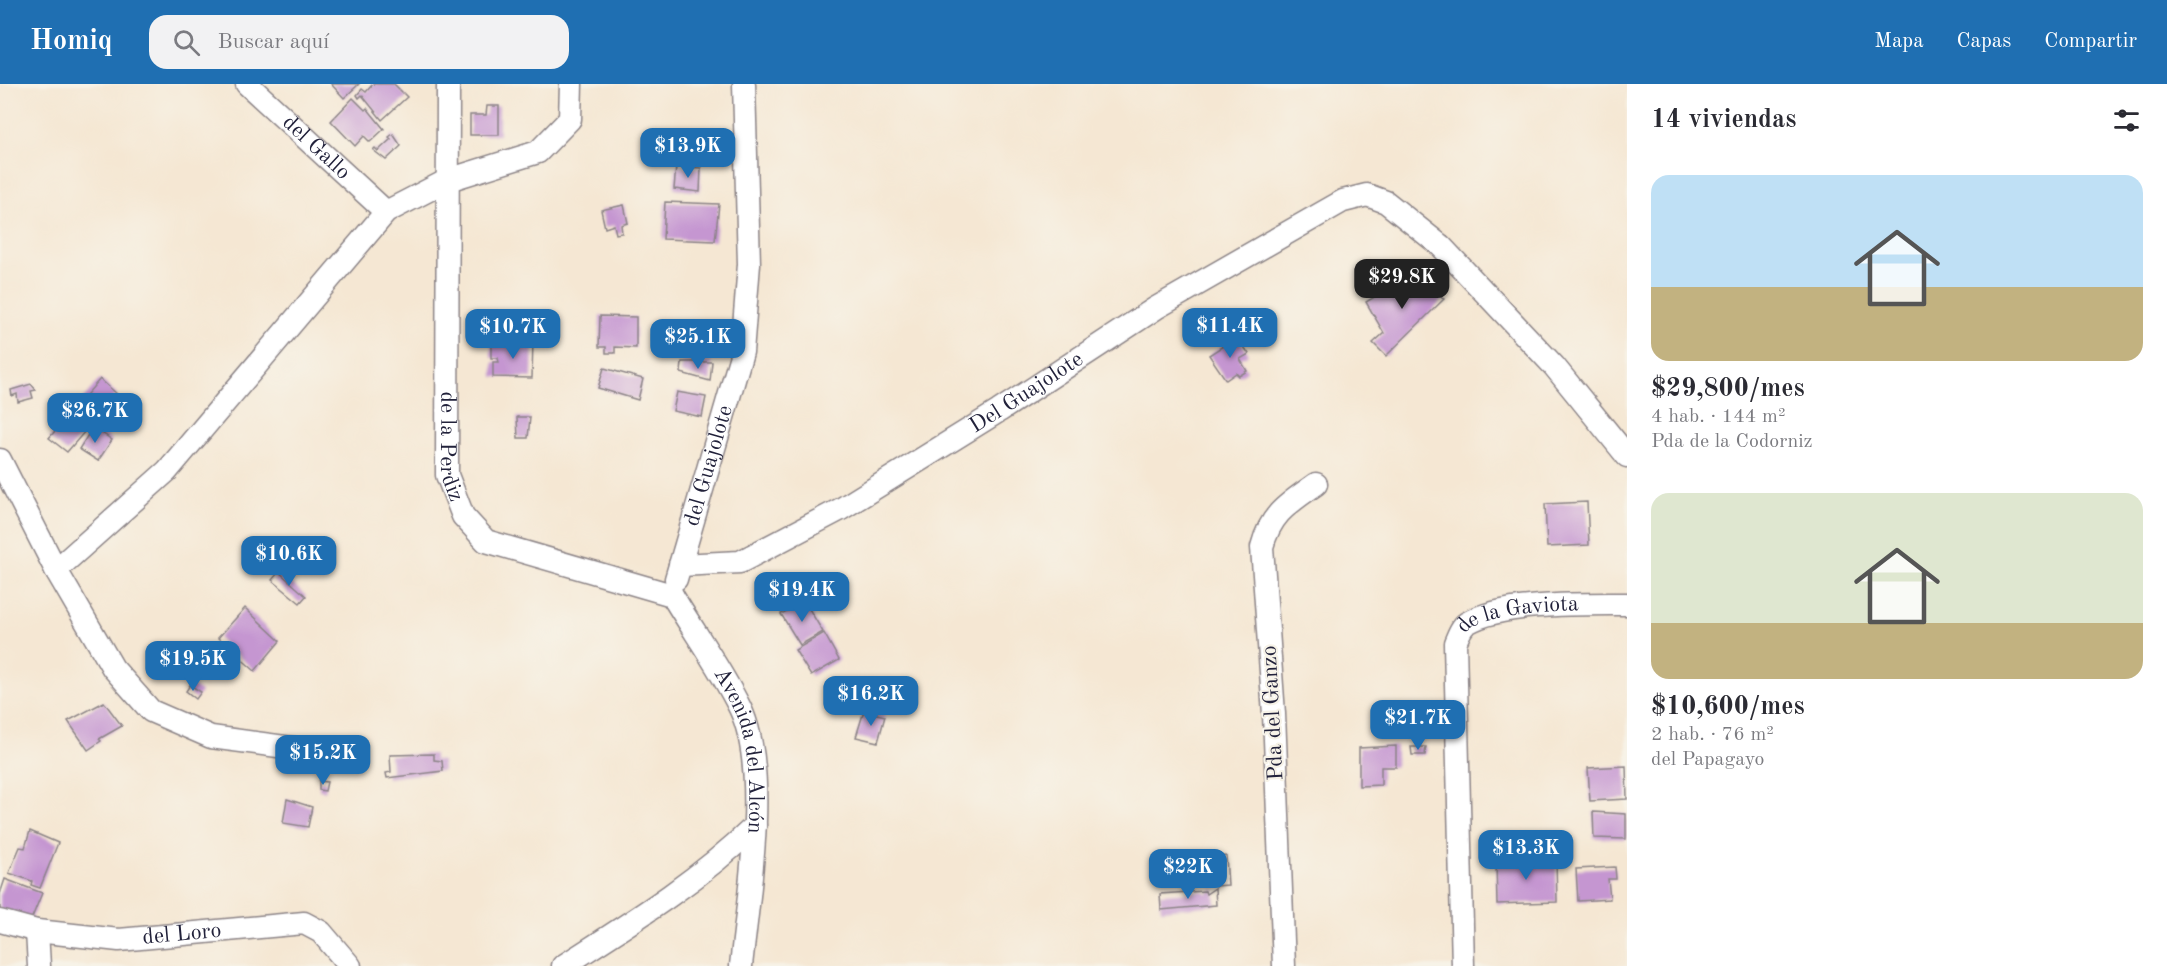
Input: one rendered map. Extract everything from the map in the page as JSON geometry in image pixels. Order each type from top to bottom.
[{"type":"street","name":"del Gallo","points":[[247,84],[386,212]]},
{"type":"street","points":[[448,84],[448,180]]},
{"type":"street","points":[[56,570],[167,471],[386,212],[448,180],[538,152],[570,119],[571,84]]},
{"type":"street","name":"del Guajolote","points":[[672,595],[742,352],[749,264],[744,84]]},
{"type":"street","name":"de la Perdiz","points":[[448,180],[447,475],[463,516],[486,541],[672,595]]},
{"type":"street","name":"Del Guajolote","points":[[680,565],[740,562],[841,509],[999,411],[1156,308],[1343,201],[1367,195],[1386,202],[1441,246],[1554,366],[1627,456]]},
{"type":"street","points":[[0,460],[56,570],[113,668],[151,711],[211,737],[330,753]]},
{"type":"street","name":"Pda del Ganzo","points":[[1284,966],[1274,714],[1262,547],[1268,525],[1286,506],[1316,484]]},
{"type":"street","name":"Avenida del Alcón","points":[[563,966],[676,893],[729,852],[756,826],[752,752],[741,710],[672,595]]},
{"type":"street","name":"de la Gaviota","points":[[1463,966],[1455,643],[1464,625],[1488,613],[1573,604],[1627,604]]},
{"type":"street","points":[[741,966],[756,826]]},
{"type":"street","name":"del Loro","points":[[0,921],[37,931],[119,940],[304,923],[321,932],[350,966]]},
{"type":"street","points":[[37,931],[39,966]]},
{"type":"building","points":[[331,84],[359,84],[344,98]]},
{"type":"building","points":[[373,84],[394,84],[407,97],[382,120],[362,95],[359,98],[357,95],[362,89],[366,92]]},
{"type":"building","points":[[353,98],[365,110],[367,108],[384,129],[370,142],[364,136],[355,146],[331,121]]},
{"type":"building","points":[[487,106],[499,106],[499,135],[470,135],[470,115],[486,115]]},
{"type":"building","points":[[393,134],[401,146],[386,160],[373,150],[375,148],[378,151],[391,139],[389,137]]},
{"type":"building","points":[[676,166],[701,168],[700,192],[674,189]]},
{"type":"building","points":[[665,202],[719,204],[715,241],[663,239]]},
{"type":"building","points":[[624,205],[628,223],[621,225],[622,233],[616,234],[614,225],[605,228],[601,210]]},
{"type":"building","points":[[1416,272],[1426,286],[1429,284],[1444,299],[1386,356],[1373,343],[1384,333],[1366,302]]},
{"type":"building","points":[[600,316],[636,317],[636,348],[615,347],[615,353],[606,353],[606,347],[599,347]]},
{"type":"building","points":[[652,330],[660,330],[661,341],[652,341]]},
{"type":"building","points":[[1237,337],[1249,354],[1240,359],[1247,371],[1239,376],[1236,373],[1226,380],[1209,355]]},
{"type":"building","points":[[512,340],[533,340],[532,378],[493,377],[493,362],[499,362],[498,358],[491,358],[491,345],[512,344]]},
{"type":"building","points":[[682,362],[712,362],[710,381],[681,373]]},
{"type":"building","points":[[604,368],[643,379],[638,400],[598,388]]},
{"type":"building","points":[[100,379],[117,394],[67,452],[49,438]]},
{"type":"building","points":[[31,384],[36,390],[31,391],[33,398],[18,402],[17,394],[12,396],[11,390]]},
{"type":"building","points":[[677,392],[706,397],[702,417],[673,411]]},
{"type":"building","points":[[517,417],[530,417],[528,438],[518,438]]},
{"type":"building","points":[[93,427],[112,440],[98,461],[79,449]]},
{"type":"building","points":[[1587,502],[1589,545],[1547,547],[1545,504]]},
{"type":"building","points":[[279,572],[306,596],[300,603],[272,580]]},
{"type":"building","points":[[805,602],[823,632],[800,645],[781,614]]},
{"type":"building","points":[[245,608],[280,641],[255,671],[218,638]]},
{"type":"building","points":[[824,633],[839,660],[811,676],[795,650]]},
{"type":"building","points":[[190,685],[201,692],[196,699],[186,691]]},
{"type":"building","points":[[104,702],[122,726],[99,739],[101,741],[88,750],[68,721]]},
{"type":"building","points":[[864,711],[885,716],[878,742],[856,737]]},
{"type":"building","points":[[1396,746],[1396,767],[1381,767],[1381,785],[1359,786],[1359,748]]},
{"type":"building","points":[[1411,747],[1426,747],[1425,755],[1412,755]]},
{"type":"building","points":[[434,754],[434,760],[442,761],[443,771],[387,778],[386,773],[391,772],[390,755]]},
{"type":"building","points":[[1626,766],[1627,799],[1590,801],[1588,768]]},
{"type":"building","points":[[319,781],[327,782],[325,791],[319,790]]},
{"type":"building","points":[[287,799],[312,807],[308,827],[283,823]]},
{"type":"building","points":[[1593,812],[1626,814],[1626,839],[1594,838]]},
{"type":"building","points":[[30,831],[58,843],[40,888],[31,885],[32,881],[9,873],[20,847],[25,848]]},
{"type":"building","points":[[1205,855],[1207,875],[1189,877],[1187,856]]},
{"type":"building","points":[[1226,856],[1228,885],[1216,886],[1215,857]]},
{"type":"building","points":[[1556,859],[1557,902],[1497,904],[1496,861]]},
{"type":"building","points":[[1615,867],[1616,879],[1608,879],[1610,899],[1578,901],[1576,869]]},
{"type":"building","points":[[5,879],[42,893],[31,920],[0,910],[0,894]]},
{"type":"building","points":[[1215,888],[1216,905],[1161,910],[1160,894],[1205,891],[1206,894]]}]
